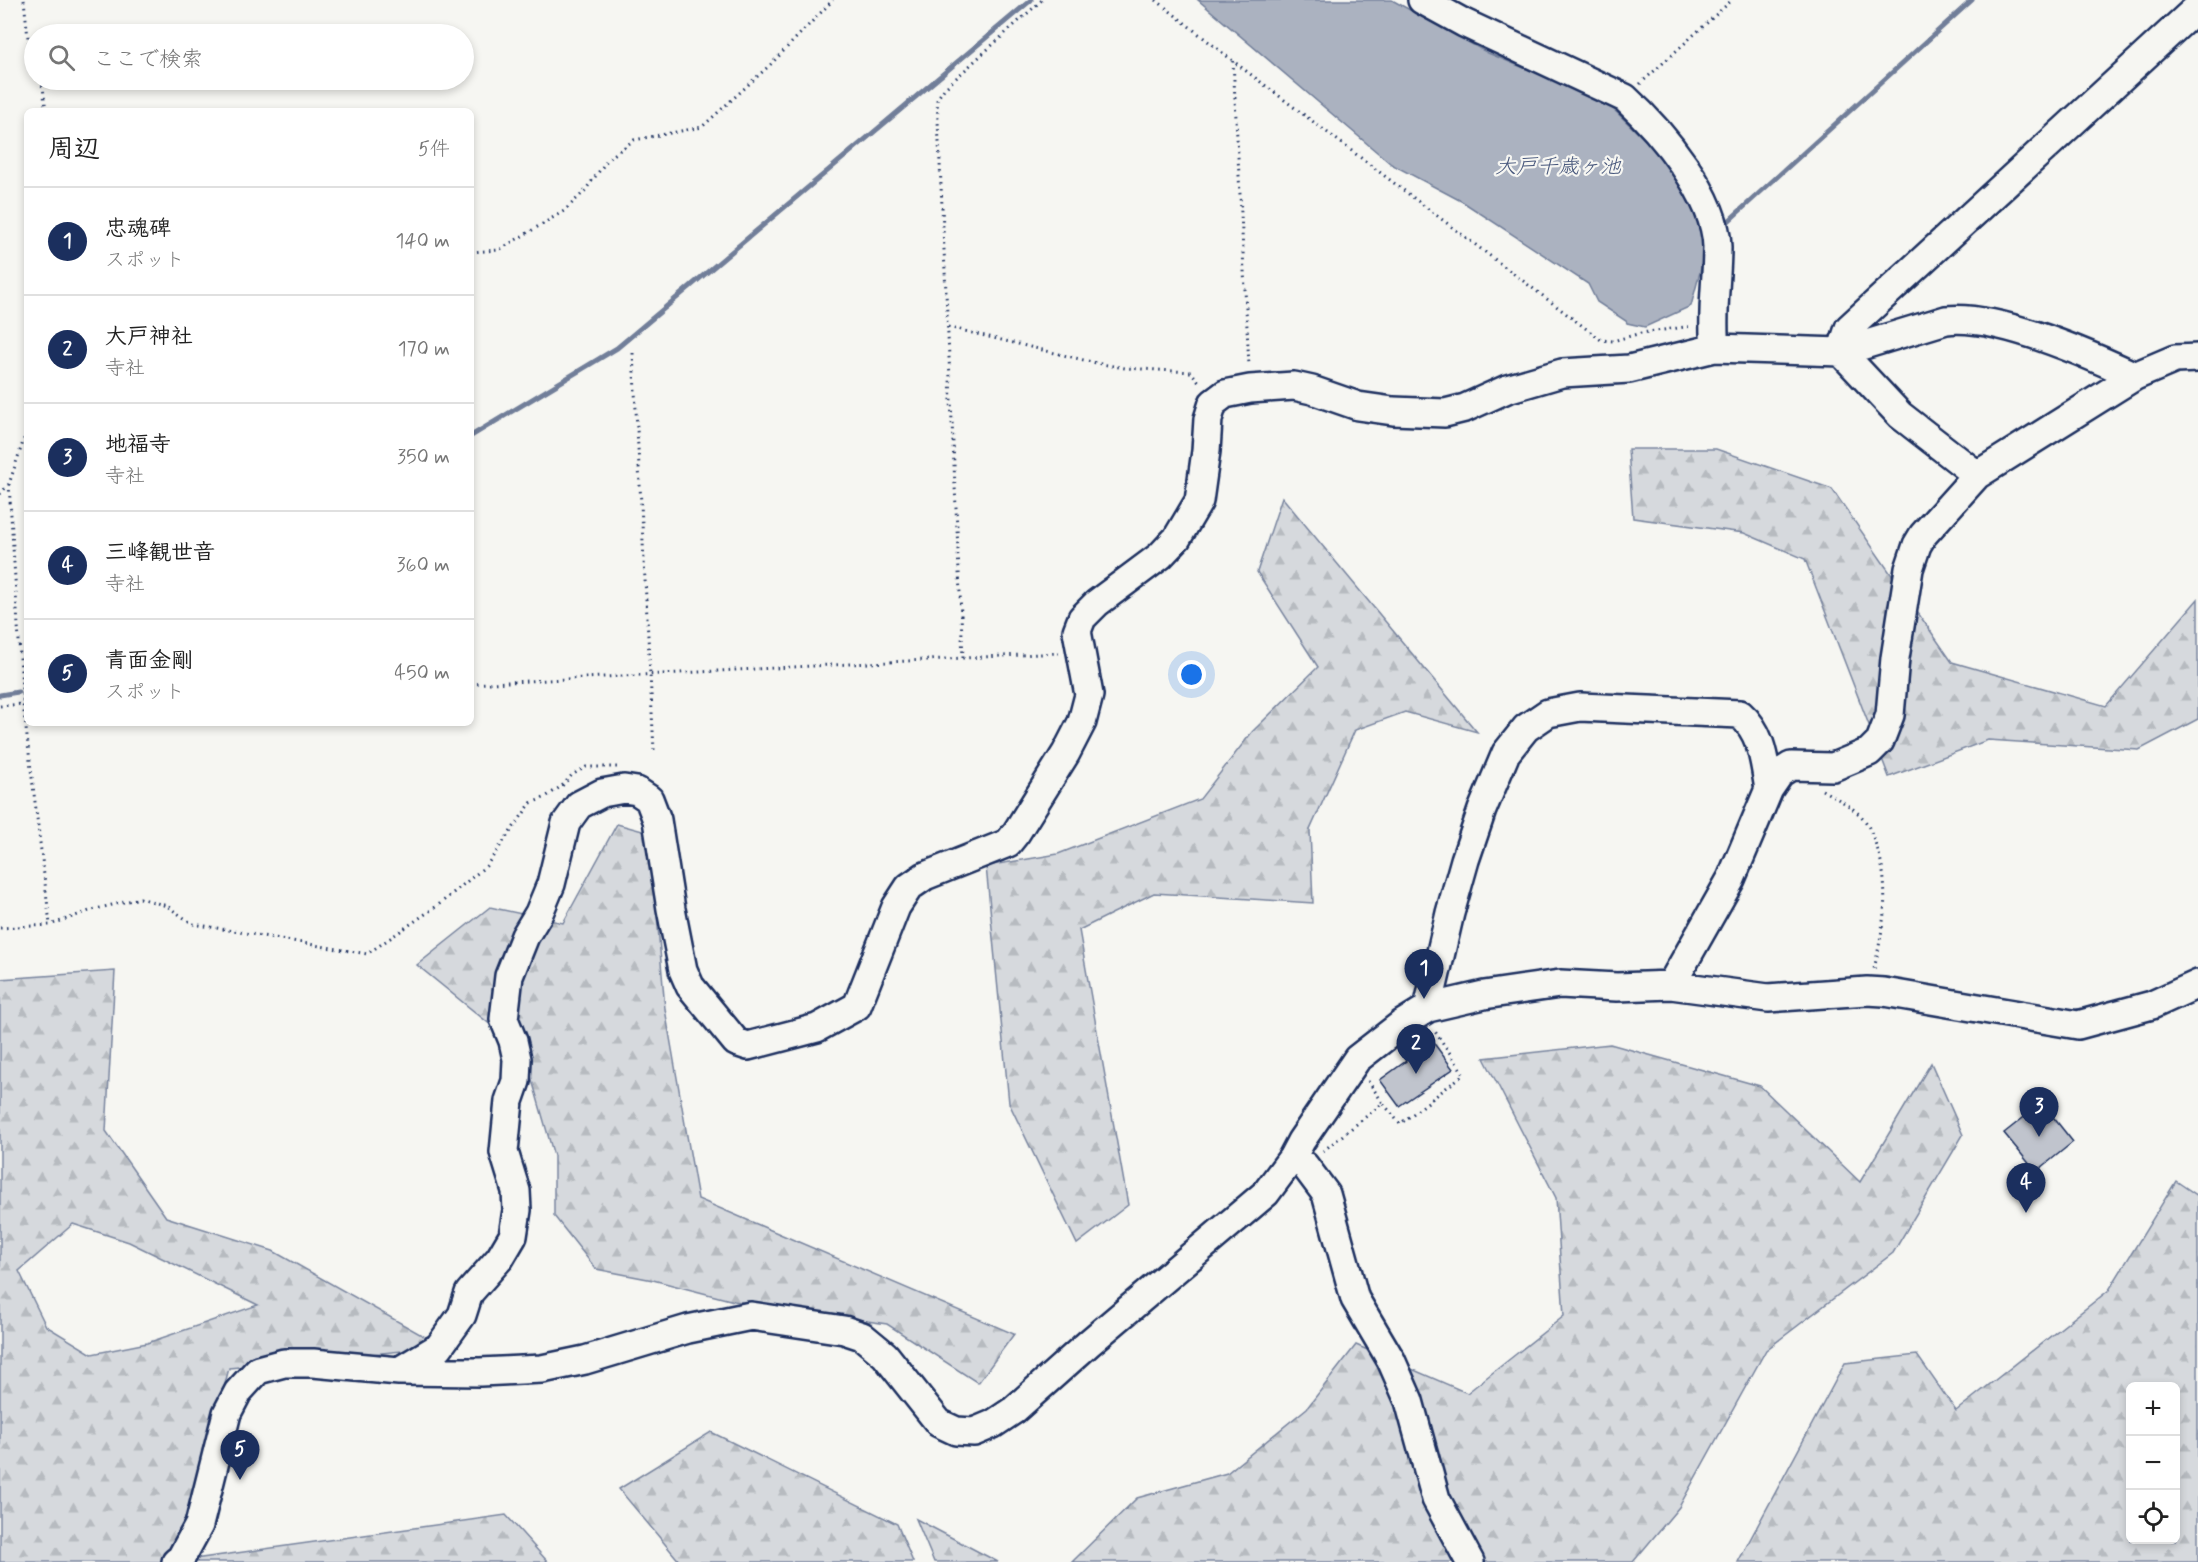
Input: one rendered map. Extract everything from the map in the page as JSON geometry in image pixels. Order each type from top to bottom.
[{"type":"street","points":[[1422,0],[1464,23],[1625,98],[1638,110],[1683,162],[1699,189],[1712,222],[1717,245],[1714,335]]},
{"type":"street","points":[[1841,352],[1849,328],[2198,7]]},
{"type":"street","points":[[399,1371],[439,1347],[462,1315],[470,1293],[500,1258],[513,1236],[517,1210],[516,1191],[504,1152],[509,1101],[516,1081],[517,1059],[504,1019],[509,976],[525,936],[539,913],[551,884],[566,823],[579,805],[602,793],[624,789],[638,791],[649,799],[657,820],[670,909],[683,970],[690,986],[736,1042],[748,1046],[817,1028],[857,1006],[896,907],[909,887],[925,876],[1008,843],[1066,753],[1082,722],[1089,695],[1077,631],[1082,618],[1097,603],[1160,556],[1177,538],[1199,501],[1208,418],[1213,403],[1225,394],[1250,389],[1294,386],[1358,406],[1393,411],[1445,413],[1464,408],[1508,389],[1562,372],[1629,369],[1714,335],[1841,352],[1946,320],[1958,319],[2020,331],[2096,357],[2136,376]]},
{"type":"street","points":[[1841,352],[1900,415],[1977,475]]},
{"type":"street","points":[[1671,985],[1731,879],[1769,789],[1780,773],[1791,766],[1833,766],[1869,752],[1880,741],[1890,714],[1904,594],[1917,545],[1923,535],[1977,475],[2136,376],[2175,359],[2198,358]]},
{"type":"street","points":[[1430,1018],[1450,913],[1482,810],[1506,753],[1526,728],[1548,713],[1580,706],[1740,714],[1748,721],[1761,742],[1769,789]]},
{"type":"street","points":[[176,1562],[181,1558],[199,1525],[227,1413],[238,1392],[258,1370],[284,1363],[312,1363],[399,1371],[480,1372],[542,1369],[585,1360],[688,1329],[751,1316],[844,1330],[862,1336],[885,1355],[939,1423],[956,1431],[974,1432],[993,1424],[1014,1410],[1089,1343],[1266,1193],[1298,1162],[1301,1141],[1357,1059],[1402,1024],[1430,1018],[1484,995],[1560,984],[1617,987],[1671,985],[1768,998],[1867,991],[2078,1025],[2152,1005],[2198,984]]},
{"type":"street","points":[[1298,1162],[1326,1194],[1355,1299],[1391,1360],[1409,1401],[1436,1499],[1470,1562]]},
{"type":"path","points":[[24,0],[27,24]]},
{"type":"path","points":[[474,252],[499,250],[564,211],[584,192],[608,159],[634,140],[702,127],[771,64],[833,0]]},
{"type":"path","points":[[963,658],[937,99],[944,89],[1042,0]]},
{"type":"path","points":[[1156,0],[1601,340],[1613,341],[1641,333],[1714,335]]},
{"type":"path","points":[[1625,98],[1732,0]]},
{"type":"path","points":[[1233,61],[1250,389]]},
{"type":"path","points":[[43,90],[46,108]]},
{"type":"path","points":[[948,327],[1096,363],[1125,368],[1191,372],[1213,403]]},
{"type":"path","points":[[633,353],[654,750]]},
{"type":"path","points":[[24,439],[9,484],[24,708]]},
{"type":"path","points":[[0,494],[9,484]]},
{"type":"path","points":[[474,684],[1051,654],[1079,648]]},
{"type":"path","points":[[0,706],[23,704]]},
{"type":"path","points":[[27,726],[50,925]]},
{"type":"path","points":[[0,928],[50,925],[92,910],[140,898],[167,906],[193,924],[367,954],[437,906],[486,866],[531,803],[544,798],[562,786],[572,774],[586,767],[624,768]]},
{"type":"path","points":[[1816,787],[1846,803],[1867,822],[1881,857],[1886,891],[1882,930],[1867,991]]},
{"type":"path","points":[[1374,1074],[1366,1080],[1400,1124],[1464,1074],[1430,1018]]},
{"type":"path","points":[[1298,1162],[1383,1103]]},
{"type":"green space","points":[[1628,449],[1716,449],[1832,489],[1952,662],[2106,706],[2198,599],[2198,719],[2139,750],[1988,740],[1889,777],[1805,559],[1744,533],[1633,518]]},
{"type":"green space","points":[[1282,497],[1477,732],[1405,712],[1355,730],[1310,830],[1313,903],[1154,893],[1079,930],[1128,1205],[1077,1244],[1009,1103],[986,866],[1058,854],[1200,799],[1252,732],[1318,667],[1257,572]]},
{"type":"green space","points":[[617,824],[650,833],[665,1009],[698,1199],[1014,1334],[978,1383],[887,1324],[734,1301],[653,1280],[596,1269],[554,1216],[554,1156],[524,1052],[417,965],[490,907],[563,923]]},
{"type":"green space","points":[[115,971],[106,1131],[166,1217],[273,1251],[443,1347],[229,1368],[180,1561],[506,1515],[548,1562],[0,1562],[0,979]],"holes":[[[73,1224],[129,1242],[258,1305],[147,1343],[92,1354],[46,1326],[19,1271]]]},
{"type":"green space","points":[[1610,1044],[1760,1086],[1860,1182],[1931,1063],[1963,1135],[1893,1253],[1766,1350],[1679,1507],[1633,1562],[1072,1562],[1137,1498],[1227,1473],[1307,1408],[1356,1345],[1467,1393],[1564,1316],[1556,1198],[1484,1058]]},
{"type":"green space","points":[[2176,1181],[2198,1196],[2198,1562],[1738,1562],[1845,1363],[1917,1355],[1956,1411],[2109,1290]]},
{"type":"green space","points":[[711,1432],[897,1524],[913,1562],[680,1562],[619,1489]]},
{"type":"green space","points":[[916,1519],[998,1562],[934,1562]]},
{"type":"water","name":"大戸千歳ヶ池","points":[[1198,0],[1392,0],[1488,53],[1606,102],[1672,166],[1701,220],[1704,257],[1691,306],[1645,327],[1627,323],[1597,302],[1588,284],[1463,202],[1391,164]]},
{"type":"building","points":[[1430,1038],[1453,1069],[1399,1106],[1380,1080],[1406,1061],[1404,1058]]},
{"type":"building","points":[[2042,1103],[2073,1142],[2036,1172],[2004,1133]]},
{"type":"waterway","points":[[474,434],[617,348],[1031,0]]},
{"type":"waterway","points":[[1723,226],[1972,0]]},
{"type":"waterway","points":[[0,695],[18,692]]},
{"type":"place","name":"忠魂碑","points":[[1424,999]]},
{"type":"place","name":"大戸神社","points":[[1416,1074]]},
{"type":"place","name":"地福寺","points":[[2039,1137]]},
{"type":"place","name":"三峰観世音","points":[[2026,1213]]},
{"type":"place","name":"青面金剛","points":[[240,1480]]}]
